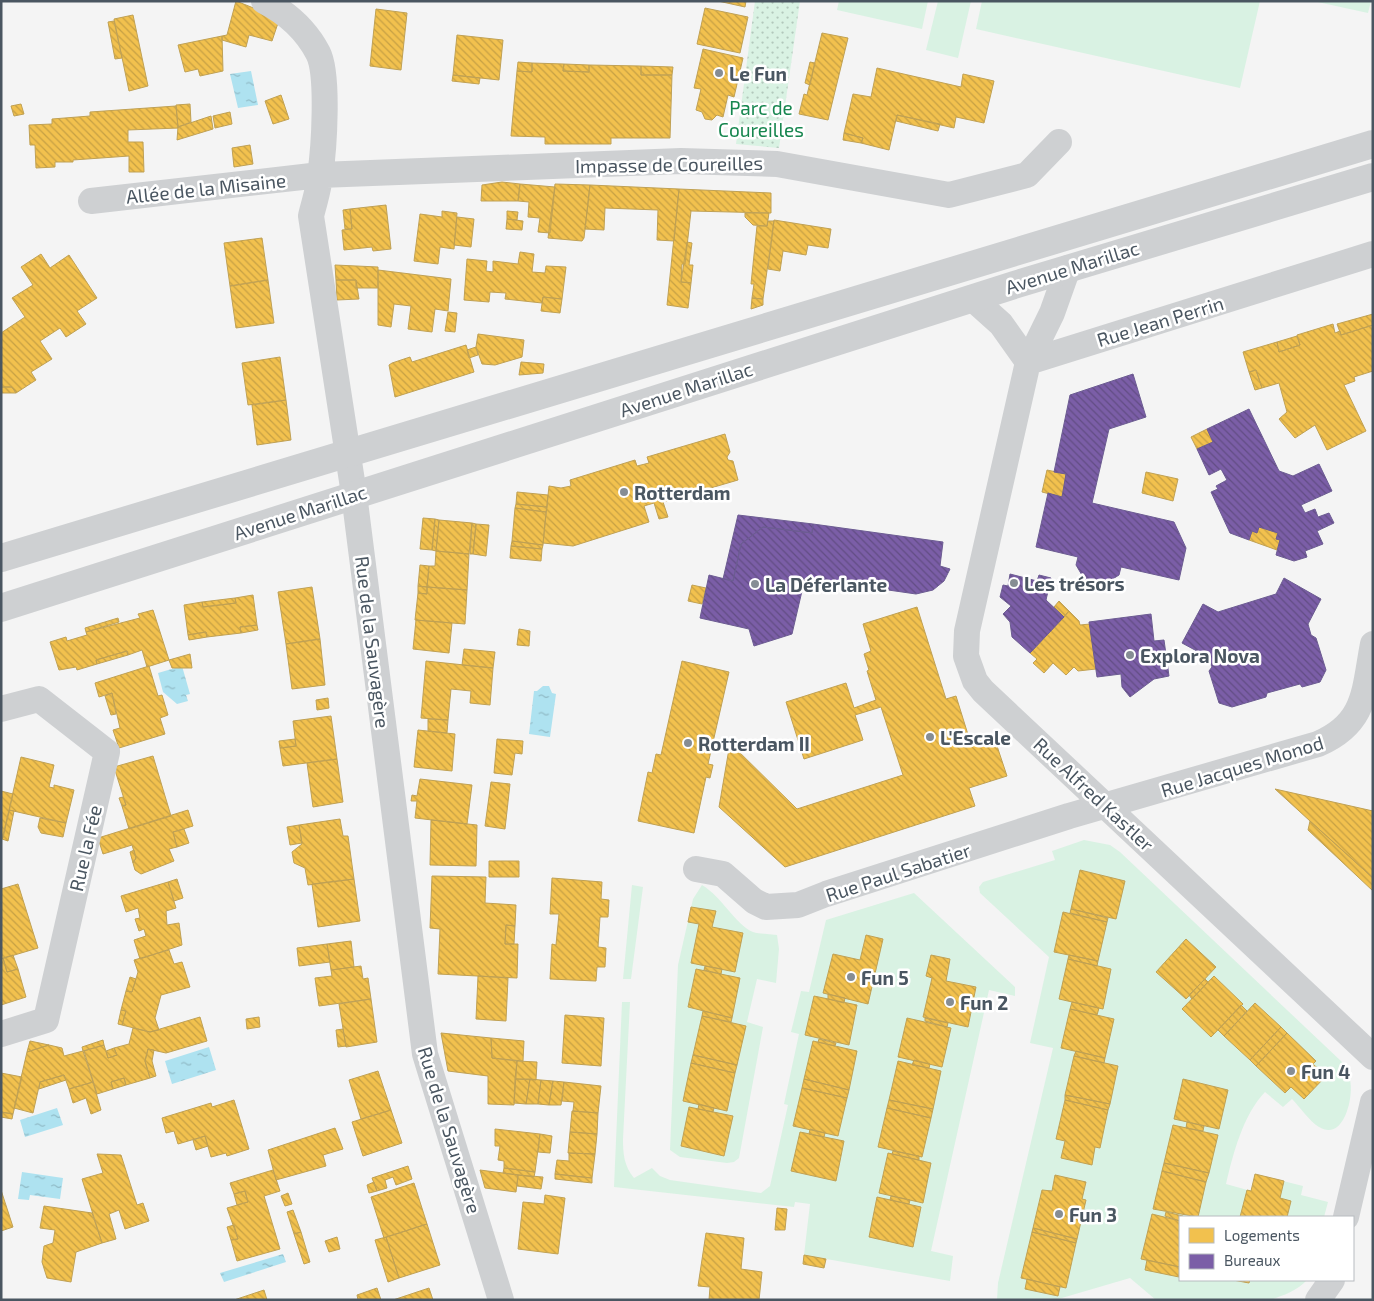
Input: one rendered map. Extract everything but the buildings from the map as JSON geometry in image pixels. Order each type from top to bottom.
[{"type":"street","name":"Rue de la Sauvagère","points":[[264,1],[284,12],[301,30],[319,55],[324,83],[320,175],[311,216],[354,494],[425,1054],[502,1300]]},
{"type":"street","name":"Impasse de Coureilles","points":[[320,175],[681,161],[777,164],[949,195],[1027,175],[1059,142]]},
{"type":"street","name":"Avenue Marillac","points":[[1,558],[1373,144]]},
{"type":"street","name":"Allée de la Misaine","points":[[91,201],[320,175]]},
{"type":"street","name":"Avenue Marillac","points":[[1,608],[972,298],[1373,178]]},
{"type":"street","name":"Rue Jean Perrin","points":[[1028,362],[1373,254]]},
{"type":"street","name":"Rue Alfred Kastler","points":[[1068,268],[1052,313],[1028,362],[967,631],[966,656],[975,681],[983,691],[1373,1056]]},
{"type":"street","points":[[972,298],[1001,324],[1028,362]]},
{"type":"street","name":"Rue Jacques Monod","points":[[1108,806],[1318,744],[1336,736],[1350,724],[1361,706],[1373,644]]},
{"type":"street","name":"Rue la Fée","points":[[1,710],[39,699],[107,752],[46,1020],[1,1034]]},
{"type":"street","name":"Rue Paul Sabatier","points":[[696,868],[723,874],[754,901],[766,906],[787,907],[1069,816],[1108,806]]},
{"type":"street","points":[[1346,1216],[1373,1102]]},
{"type":"street","points":[[1318,1300],[1331,1281]]},
{"type":"green space","name":"Parc de Coureilles","points":[[755,1],[800,1],[779,148],[736,144]]},
{"type":"green space","points":[[839,1],[928,1],[922,29],[837,10]]},
{"type":"green space","points":[[938,1],[971,1],[958,58],[926,50]]},
{"type":"green space","points":[[982,1],[1260,1],[1240,88],[976,29]]},
{"type":"green space","points":[[1313,1],[1371,1],[1368,13]]},
{"type":"green space","points":[[1084,840],[1110,845],[1120,852],[1342,1062],[1351,1087],[1349,1106],[1341,1123],[1335,1128],[1328,1130],[1319,1127],[1308,1118],[1292,1099],[1283,1107],[1265,1092],[1257,1101],[1245,1123],[1226,1184],[1251,1191],[1255,1174],[1303,1186],[1301,1195],[1328,1202],[1324,1216],[1179,1216],[1179,1281],[1306,1281],[1290,1292],[1270,1300],[1156,1300],[1130,1278],[1055,1300],[997,1300],[998,1283],[1053,1048],[1030,1043],[1049,957],[980,893],[979,887],[983,882],[1055,860],[1052,851]]},
{"type":"green space","points":[[632,885],[643,887],[631,979],[623,979]]},
{"type":"green space","points":[[702,885],[716,896],[734,917],[753,932],[777,935],[779,949],[776,983],[757,979],[747,1022],[763,1027],[739,1158],[734,1162],[727,1163],[680,1157],[670,1150],[678,965],[693,899]]},
{"type":"green space","points":[[914,893],[1015,987],[1015,996],[989,990],[931,1251],[953,1256],[950,1281],[804,1255],[810,1204],[795,1202],[794,1207],[614,1187],[622,1002],[630,1002],[623,1150],[628,1169],[634,1178],[652,1168],[660,1176],[670,1180],[761,1193],[770,1186],[788,1105],[784,1104],[799,1034],[791,1032],[801,991],[809,992],[826,920]]},
{"type":"water","points":[[251,71],[258,105],[238,108],[230,74]]},
{"type":"water","points":[[182,666],[190,694],[186,695],[188,701],[177,704],[163,692],[158,673]]},
{"type":"water","points":[[543,686],[549,686],[552,693],[556,694],[550,737],[529,734],[534,691]]},
{"type":"water","points":[[209,1047],[216,1070],[172,1084],[165,1061]]},
{"type":"water","points":[[57,1108],[63,1125],[25,1137],[20,1120]]},
{"type":"water","points":[[22,1172],[63,1178],[60,1199],[30,1195],[29,1200],[18,1199]]},
{"type":"water","points":[[283,1254],[286,1262],[224,1282],[220,1273]]},
{"type":"place","name":"Le Fun","points":[[719,73]]},
{"type":"place","name":"Rotterdam","points":[[624,492]]},
{"type":"place","name":"Les trésors","points":[[1014,583]]},
{"type":"place","name":"La Déferlante","points":[[755,584]]},
{"type":"place","name":"Explora Nova","points":[[1130,655]]},
{"type":"place","name":"L'Escale","points":[[930,737]]},
{"type":"place","name":"Rotterdam II","points":[[688,743]]},
{"type":"place","name":"Fun 5","points":[[851,977]]},
{"type":"place","name":"Fun 2","points":[[950,1002]]},
{"type":"place","name":"Fun 4","points":[[1291,1071]]},
{"type":"place","name":"Fun 3","points":[[1059,1214]]}]
